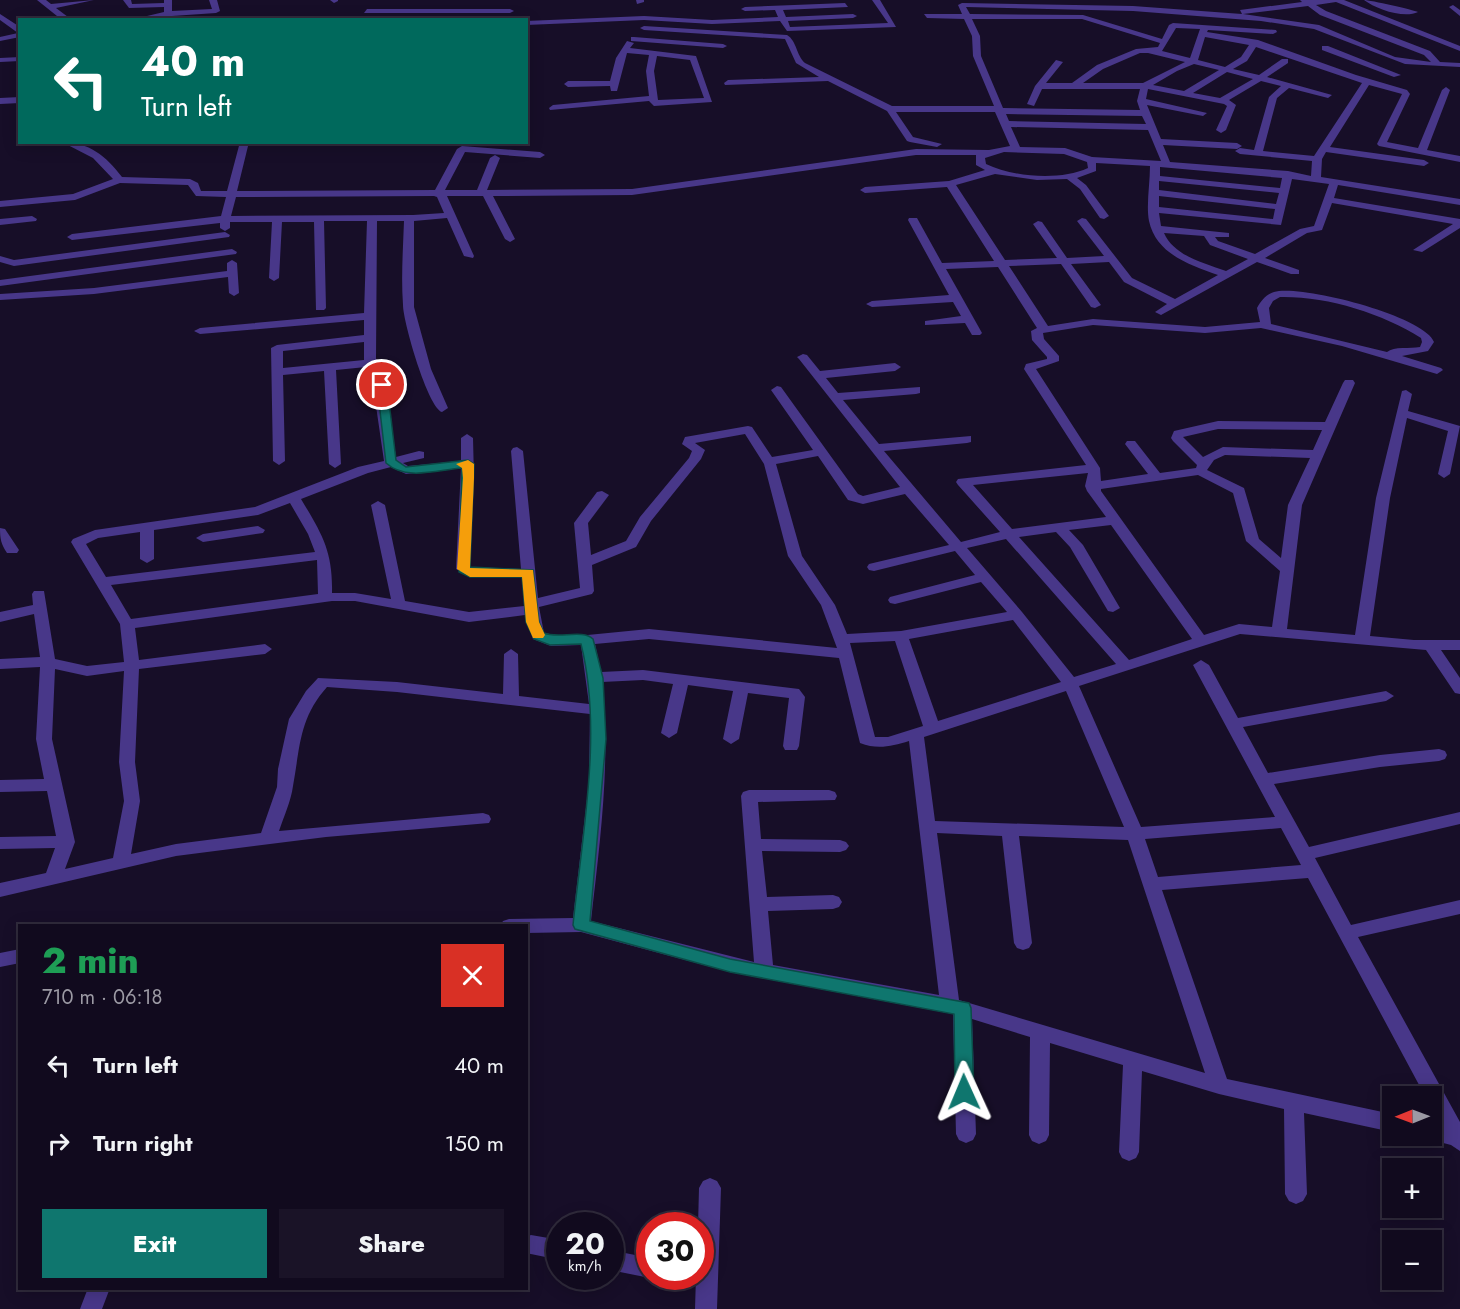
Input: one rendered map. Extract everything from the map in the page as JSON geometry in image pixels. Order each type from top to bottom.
[{"type":"street","points":[[41,0],[66,18]]},
{"type":"street","points":[[52,6],[90,0]]},
{"type":"street","points":[[127,0],[129,6],[168,2],[167,17],[216,11],[213,0]]},
{"type":"street","points":[[395,16],[396,0]]},
{"type":"street","points":[[454,0],[455,12]]},
{"type":"street","points":[[742,0],[750,25]]},
{"type":"street","points":[[778,8],[787,30],[893,25],[876,0]]},
{"type":"street","points":[[1219,15],[1306,2],[1337,0],[1460,49]]},
{"type":"street","points":[[1368,0],[1389,9],[1414,12]]},
{"type":"street","points":[[1376,0],[1395,1]]},
{"type":"street","points":[[1306,2],[1323,13],[1427,53],[1437,63]]},
{"type":"street","points":[[745,9],[843,3],[859,27]]},
{"type":"street","points":[[1016,149],[977,56],[978,43],[960,3],[1123,6],[1307,25],[1405,62],[1460,65]]},
{"type":"street","points":[[1453,7],[1460,14]]},
{"type":"street","points":[[367,11],[395,16],[510,11]]},
{"type":"street","points":[[1173,12],[1180,25]]},
{"type":"street","points":[[528,23],[651,18],[750,25],[782,19],[853,16]]},
{"type":"street","points":[[927,16],[1083,17],[1164,42]]},
{"type":"street","points":[[568,84],[614,86],[624,50],[651,18]]},
{"type":"street","points":[[2,20],[18,32]]},
{"type":"street","points":[[1256,20],[1258,30]]},
{"type":"street","points":[[1074,86],[1100,67],[1139,51],[1161,49],[1172,26],[1180,25],[1255,42],[1406,94],[1382,144],[1460,159]]},
{"type":"street","points":[[644,28],[787,38],[796,60],[890,109],[1096,108],[1144,113]]},
{"type":"street","points":[[1203,30],[1279,32]]},
{"type":"street","points":[[1193,62],[1203,30]]},
{"type":"street","points":[[0,39],[18,34]]},
{"type":"street","points":[[634,39],[723,46]]},
{"type":"street","points":[[1299,56],[1350,41]]},
{"type":"street","points":[[1185,94],[1244,59],[1255,42]]},
{"type":"street","points":[[1325,48],[1397,75]]},
{"type":"street","points":[[624,50],[693,58],[709,100],[716,110]]},
{"type":"street","points":[[1151,51],[1328,95]]},
{"type":"street","points":[[651,98],[652,53]]},
{"type":"street","points":[[0,60],[18,59]]},
{"type":"street","points":[[1221,101],[1260,79],[1285,61]]},
{"type":"street","points":[[1031,104],[1039,86],[1059,62]]},
{"type":"street","points":[[1167,163],[1144,113],[1141,101],[1145,86],[1174,69],[1193,62]]},
{"type":"street","points":[[1448,69],[1460,70]]},
{"type":"street","points":[[728,83],[831,79]]},
{"type":"street","points":[[1316,178],[1317,159],[1326,149],[1367,82]]},
{"type":"street","points":[[1257,153],[1273,97],[1287,85]]},
{"type":"street","points":[[1039,86],[1145,86],[1221,101],[1232,105],[1221,130]]},
{"type":"street","points":[[1421,152],[1446,90]]},
{"type":"street","points":[[553,108],[651,98],[658,104],[709,100]]},
{"type":"street","points":[[0,101],[18,100]]},
{"type":"street","points":[[1141,101],[1203,113]]},
{"type":"street","points":[[890,109],[910,139],[974,151]]},
{"type":"street","points":[[1005,124],[1150,127]]},
{"type":"street","points":[[1157,142],[1317,159]]},
{"type":"street","points":[[72,144],[91,150],[109,166],[119,180]]},
{"type":"street","points":[[234,293],[232,252],[225,235],[225,219],[245,144]]},
{"type":"street","points":[[440,194],[462,149],[540,155]]},
{"type":"street","points":[[0,204],[75,197],[119,180],[190,182],[195,184],[195,191],[199,194],[483,194],[648,191],[916,152],[986,152],[1016,149],[1065,151],[1091,160],[1167,163],[1288,174],[1460,201]]},
{"type":"street","points":[[1326,149],[1460,168]]},
{"type":"street","points":[[986,152],[979,160],[981,165],[1007,174],[1080,176],[1093,169],[1091,160]]},
{"type":"street","points":[[495,158],[483,194],[510,239]]},
{"type":"street","points":[[1155,163],[1156,193],[1153,210],[1156,229],[1163,242],[1183,257],[1228,275]]},
{"type":"street","points":[[865,190],[950,184],[993,171]]},
{"type":"street","points":[[1153,210],[1274,224],[1277,223],[1288,174]]},
{"type":"street","points":[[1070,177],[1083,187],[1104,216]]},
{"type":"street","points":[[1155,178],[1284,191]]},
{"type":"street","points":[[1161,312],[1304,231],[1318,228],[1329,200],[1333,181]]},
{"type":"street","points":[[950,184],[1044,329]]},
{"type":"street","points":[[1156,193],[1281,207]]},
{"type":"street","points":[[440,194],[452,215],[469,256]]},
{"type":"street","points":[[1329,200],[1460,223]]},
{"type":"street","points":[[72,237],[225,219],[409,218],[452,215]]},
{"type":"street","points":[[370,361],[368,316],[373,260],[372,218]]},
{"type":"street","points":[[409,218],[408,307],[425,369],[442,408]]},
{"type":"street","points":[[0,222],[32,219]]},
{"type":"street","points":[[274,278],[277,219]]},
{"type":"street","points":[[319,219],[320,308]]},
{"type":"street","points":[[913,220],[976,333]]},
{"type":"street","points":[[1082,221],[1128,280],[1176,304]]},
{"type":"street","points":[[1418,250],[1460,223]]},
{"type":"street","points":[[1038,224],[1095,305]]},
{"type":"street","points":[[1156,229],[1225,235]]},
{"type":"street","points":[[1208,234],[1214,243],[1295,272]]},
{"type":"street","points":[[0,259],[14,263],[225,235]]},
{"type":"street","points":[[0,283],[232,252]]},
{"type":"street","points":[[939,266],[1112,259]]},
{"type":"street","points":[[0,297],[94,291],[233,273]]},
{"type":"street","points":[[1266,326],[1265,303],[1280,294],[1297,294],[1320,298],[1407,324],[1426,336],[1428,342],[1424,349],[1408,352],[1369,351]]},
{"type":"street","points":[[872,304],[956,298]]},
{"type":"street","points":[[200,331],[368,316]]},
{"type":"street","points":[[929,323],[968,319]]},
{"type":"street","points":[[1200,640],[1092,486],[1094,468],[1030,369],[1030,366],[1053,361],[1053,356],[1036,336],[1037,331],[1094,322],[1204,330],[1266,326],[1437,370]]},
{"type":"street","points":[[279,461],[277,348],[369,338]]},
{"type":"street","points":[[803,357],[908,489],[1017,615],[1070,683],[1135,834],[1219,1086]]},
{"type":"street","points":[[278,372],[370,361],[382,364],[382,406],[390,461],[406,470],[468,464]]},
{"type":"street","points":[[330,366],[336,464]]},
{"type":"street","points":[[817,375],[895,367]]},
{"type":"street","points":[[1279,631],[1295,505],[1349,383]]},
{"type":"street","points":[[777,390],[857,500],[908,489]]},
{"type":"street","points":[[835,398],[916,390]]},
{"type":"street","points":[[1362,640],[1383,498],[1406,394]]},
{"type":"street","points":[[1402,413],[1458,429],[1444,474]]},
{"type":"street","points":[[1287,570],[1253,541],[1239,491],[1202,468],[1177,438],[1178,434],[1216,425],[1329,426]]},
{"type":"street","points":[[1216,425],[1236,452]]},
{"type":"street","points":[[586,562],[631,544],[645,520],[695,459],[699,450],[688,444],[693,438],[748,430],[769,462],[795,556],[828,605],[842,639],[866,739],[873,742],[888,742],[924,731],[1239,629],[1430,645],[1460,645]]},
{"type":"street","points":[[466,438],[468,464],[463,569],[470,573],[528,573]]},
{"type":"street","points":[[875,447],[967,439]]},
{"type":"street","points":[[1131,444],[1157,477]]},
{"type":"street","points":[[517,451],[531,607],[538,636],[550,641],[649,634],[846,654]]},
{"type":"street","points":[[769,462],[821,452]]},
{"type":"street","points":[[1092,486],[1202,468],[1213,453],[1317,454]]},
{"type":"street","points":[[121,860],[132,801],[127,762],[132,666],[127,624],[78,542],[95,534],[258,511],[390,461],[419,455]]},
{"type":"street","points":[[1094,468],[963,482],[1125,665]]},
{"type":"street","points":[[127,624],[324,598],[355,597],[469,617],[531,607],[587,591],[581,523],[602,495]]},
{"type":"street","points":[[294,498],[322,545],[326,576],[324,598]]},
{"type":"street","points":[[378,505],[399,605]]},
{"type":"street","points":[[201,519],[203,545],[258,530]]},
{"type":"street","points":[[874,567],[1009,534],[1115,520]]},
{"type":"street","points":[[147,526],[147,560]]},
{"type":"street","points":[[1058,526],[1076,545],[1113,608]]},
{"type":"street","points":[[0,532],[12,550]]},
{"type":"street","points":[[103,582],[324,555]]},
{"type":"street","points":[[895,600],[984,577]]},
{"type":"street","points":[[0,617],[40,601],[48,662],[44,740],[66,842],[53,877]]},
{"type":"street","points":[[842,639],[901,636],[1017,615]]},
{"type":"street","points":[[901,636],[924,731],[928,827],[956,1006],[966,1134]]},
{"type":"street","points":[[581,925],[593,821],[597,710],[596,678],[587,639]]},
{"type":"street","points":[[1430,645],[1460,689]]},
{"type":"street","points":[[0,664],[48,662],[87,671],[265,648]]},
{"type":"street","points":[[511,654],[511,700]]},
{"type":"street","points":[[1201,665],[1311,872],[1459,1139]]},
{"type":"street","points":[[596,678],[643,675],[794,693],[797,697],[791,746]]},
{"type":"street","points":[[669,733],[682,680]]},
{"type":"street","points":[[268,838],[285,788],[285,769],[297,719],[311,695],[323,682],[397,687],[597,710]]},
{"type":"street","points":[[731,739],[742,686]]},
{"type":"street","points":[[1232,724],[1386,696]]},
{"type":"street","points":[[1262,780],[1439,754]]},
{"type":"street","points":[[0,786],[55,786]]},
{"type":"street","points":[[764,971],[749,796],[829,796]]},
{"type":"street","points":[[1302,855],[1460,818]]},
{"type":"street","points":[[0,890],[121,860],[176,850],[326,831],[483,819]]},
{"type":"street","points":[[928,827],[1135,834],[1285,822]]},
{"type":"street","points":[[1010,830],[1023,943]]},
{"type":"street","points":[[0,843],[66,842]]},
{"type":"street","points":[[753,845],[840,846]]},
{"type":"street","points":[[1152,884],[1311,872]]},
{"type":"street","points":[[758,904],[833,902]]},
{"type":"street","points":[[1345,933],[1460,907]]},
{"type":"street","points":[[528,926],[581,925],[730,965],[956,1006],[1219,1086],[1382,1121]]},
{"type":"street","points":[[0,960],[18,956]]},
{"type":"street","points":[[1039,1134],[1040,1032]]},
{"type":"street","points":[[1129,1152],[1133,1060]]},
{"type":"street","points":[[1294,1102],[1296,1194]]},
{"type":"street","points":[[1442,1135],[1459,1139]]},
{"type":"street","points":[[707,1212],[710,1188]]},
{"type":"street","points":[[531,1245],[546,1248]]},
{"type":"street","points":[[91,1309],[98,1290]]},
{"type":"street","points":[[702,1290],[706,1309]]},
{"type":"slow traffic","points":[[462,464],[468,464],[463,569],[470,573],[528,573],[532,622],[538,635]]},
{"type":"route","points":[[382,385],[382,406],[390,461],[403,470],[468,464],[463,569],[470,573],[528,573],[532,622],[538,636],[550,641],[567,642],[587,639],[596,678],[598,739],[593,821],[581,925],[730,965],[962,1008],[964,1092]]}]
